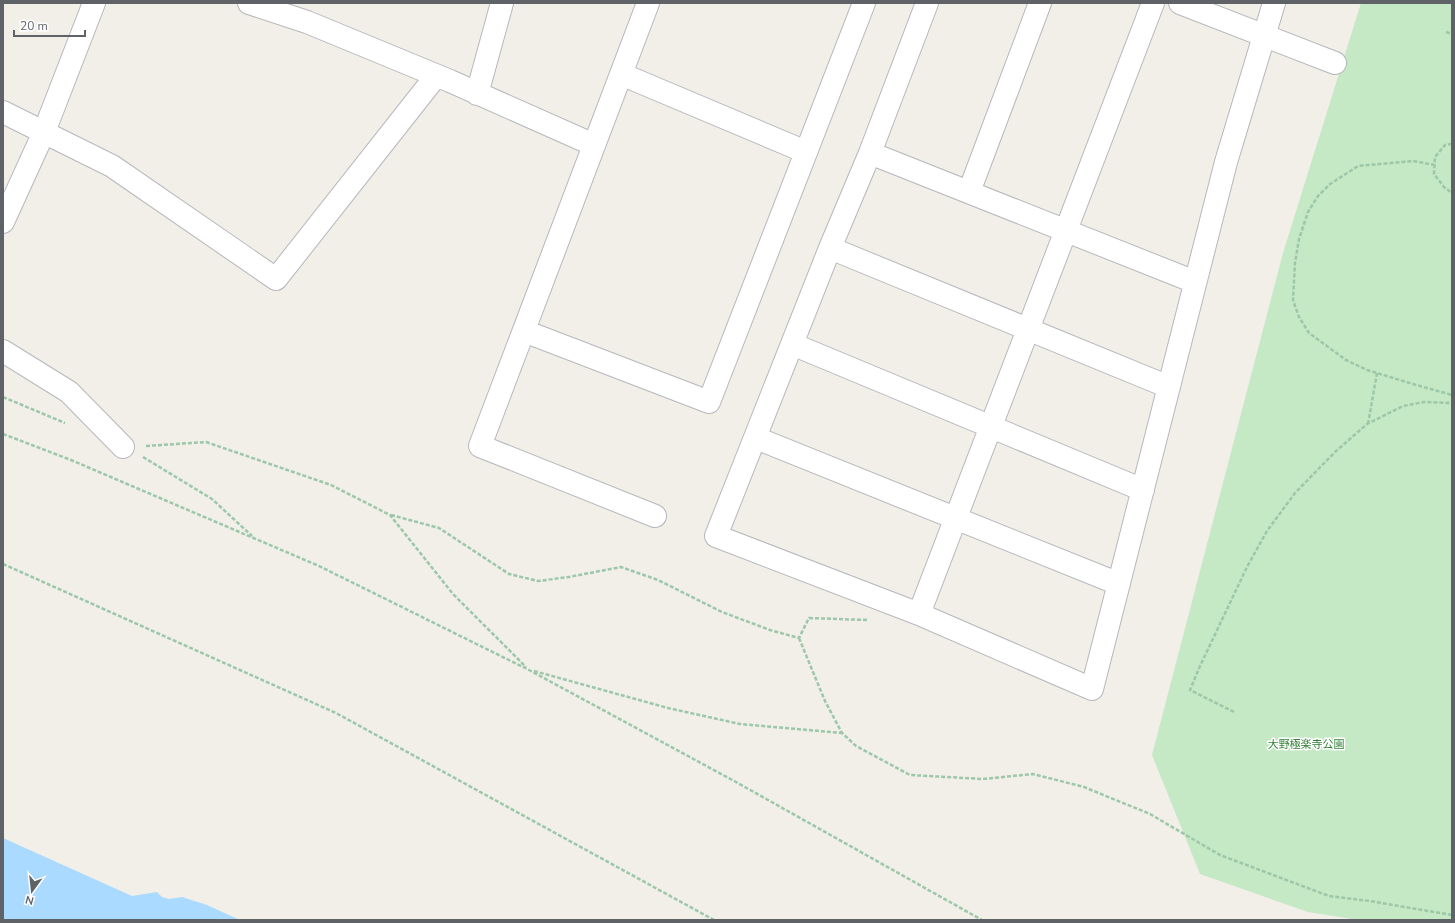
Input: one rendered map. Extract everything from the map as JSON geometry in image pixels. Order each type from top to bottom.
[{"type":"street","points":[[3,222],[44,132],[94,3]]},
{"type":"street","points":[[249,3],[307,22],[594,145]]},
{"type":"street","points":[[477,94],[502,3]]},
{"type":"street","points":[[648,3],[480,446],[655,516]]},
{"type":"street","points":[[524,331],[709,402],[864,3]]},
{"type":"street","points":[[927,3],[870,153],[830,248],[716,536],[919,614],[1092,689],[1226,162],[1274,3]]},
{"type":"street","points":[[969,192],[1040,3]]},
{"type":"street","points":[[919,614],[1153,3]]},
{"type":"street","points":[[1180,3],[1335,63]]},
{"type":"street","points":[[621,74],[806,152]]},
{"type":"street","points":[[3,112],[112,166],[276,279],[436,76]]},
{"type":"street","points":[[870,153],[1196,282]]},
{"type":"street","points":[[830,248],[1169,387]]},
{"type":"street","points":[[792,344],[1143,490]]},
{"type":"street","points":[[3,351],[69,392],[123,447]]},
{"type":"street","points":[[756,438],[1119,584]]},
{"type":"path","points":[[1446,32],[1452,34]]},
{"type":"path","points":[[1452,144],[1445,145],[1435,157],[1434,174],[1444,187],[1452,193]]},
{"type":"path","points":[[1435,165],[1413,161],[1358,166],[1330,184],[1318,196],[1308,212],[1299,239],[1295,263],[1294,300],[1299,317],[1310,333],[1346,360],[1377,373],[1452,395]]},
{"type":"path","points":[[1368,424],[1377,373]]},
{"type":"path","points":[[1234,712],[1190,690],[1247,567],[1267,531],[1295,493],[1335,452],[1368,424],[1403,406],[1424,402],[1452,403]]},
{"type":"path","points":[[3,434],[71,460],[319,566],[529,670],[736,782],[982,920]]},
{"type":"path","points":[[123,447],[160,446],[206,442],[331,485],[390,515],[439,528],[509,574],[538,581],[569,577],[621,567],[658,580],[722,612],[770,630],[799,638]]},
{"type":"path","points":[[390,515],[453,594],[529,670],[668,708],[740,724],[842,733]]},
{"type":"path","points":[[3,564],[336,713],[714,920]]},
{"type":"path","points":[[873,620],[809,618],[799,638],[825,701],[842,733],[856,746],[910,774],[983,779],[1033,774],[1084,786],[1150,814],[1220,855],[1329,896],[1370,901],[1452,915]]},
{"type":"green space","name":"大野極楽寺公園","points":[[1361,3],[1452,3],[1452,920],[1359,920],[1308,912],[1200,874],[1152,755],[1283,253]]},
{"type":"water","points":[[3,838],[132,896],[157,892],[162,897],[169,899],[182,897],[207,905],[240,920],[3,920]]}]
